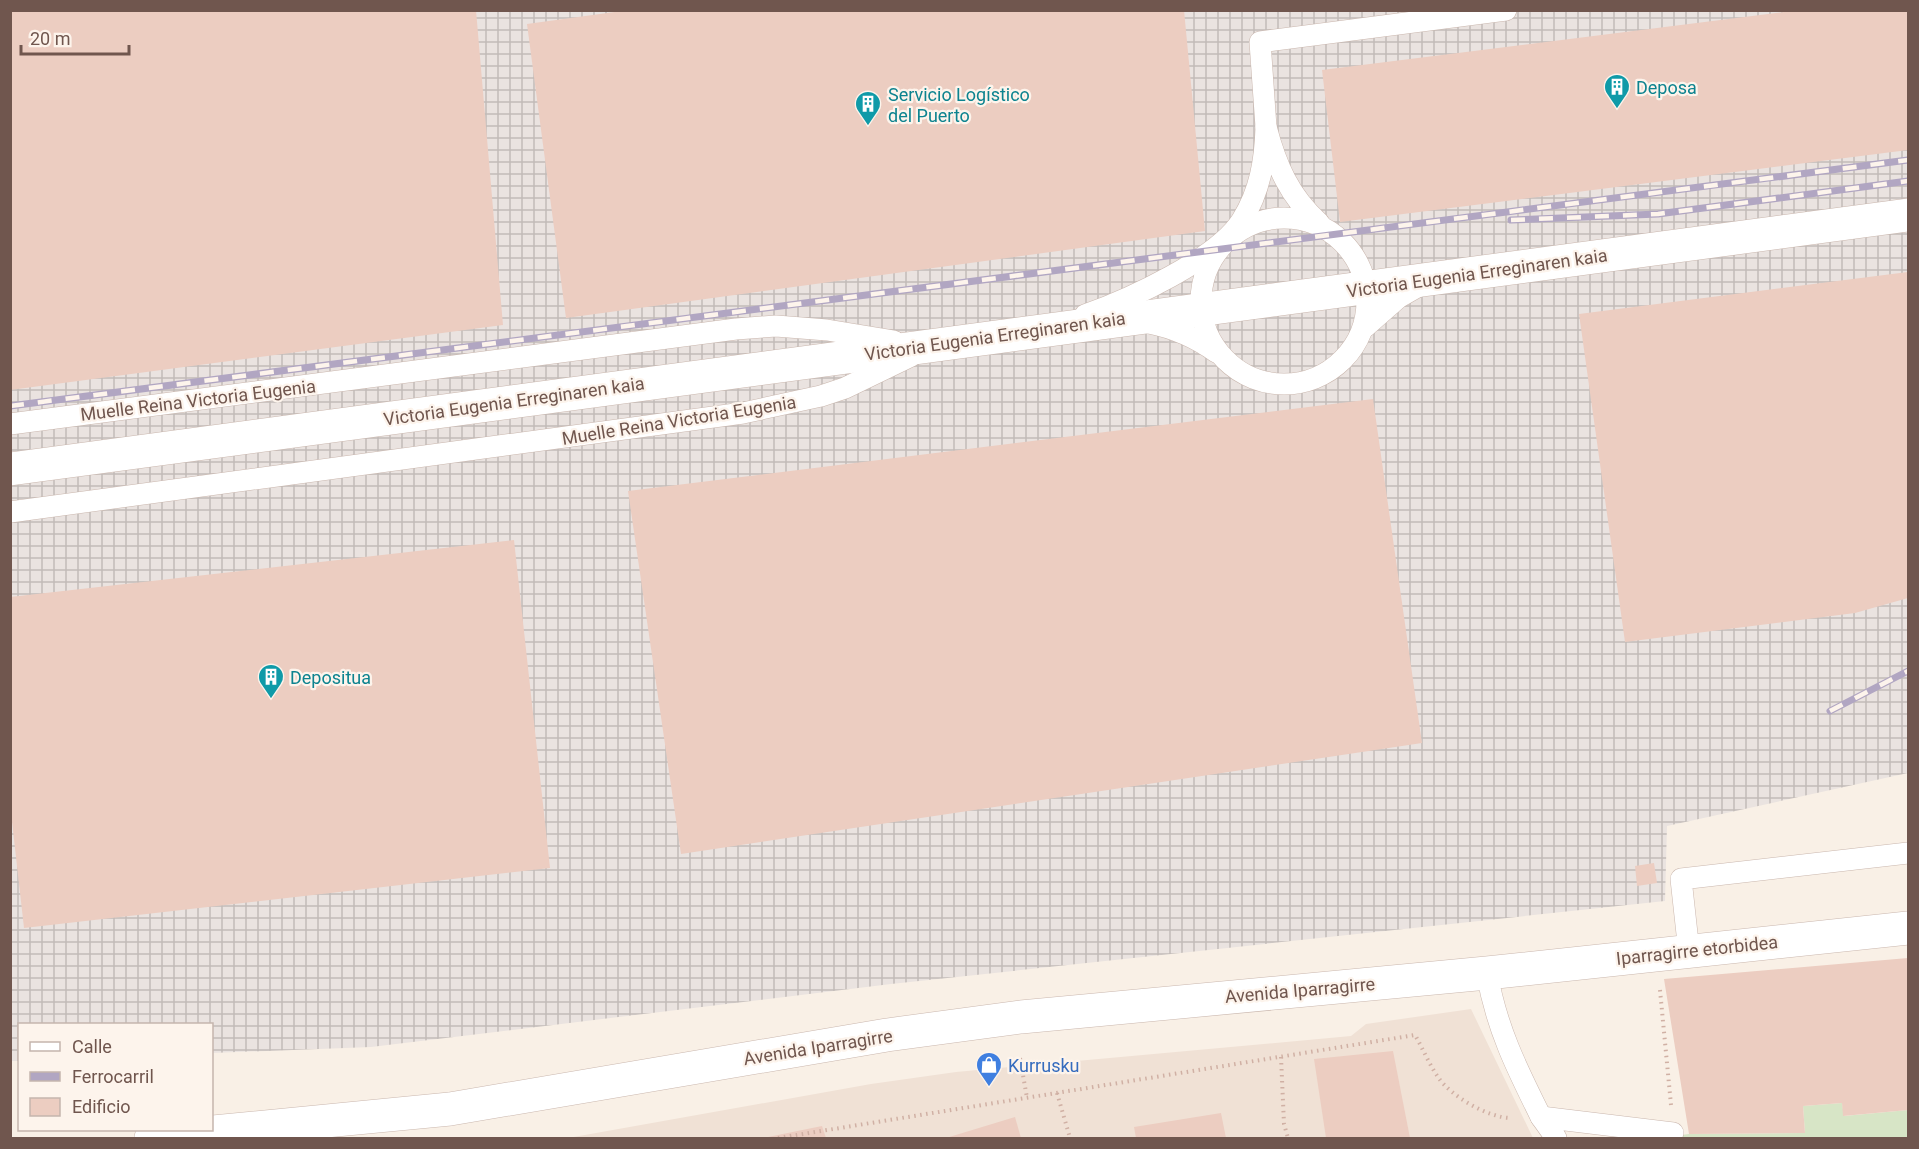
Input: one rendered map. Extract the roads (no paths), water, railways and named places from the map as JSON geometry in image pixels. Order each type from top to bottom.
[{"type":"street","name":"Victoria Eugenia Erreginaren kaia","points":[[10,469],[82,457],[1908,215]]},
{"type":"street","name":"Iparragirre etorbidea","points":[[1486,973],[1908,928]]},
{"type":"street","name":"Avenida Iparragirre","points":[[151,1138],[450,1109],[886,1035],[1021,1017],[1486,973]]},
{"type":"lane","points":[[1221,357],[1207,335],[1200,309],[1201,287],[1211,259],[1241,221],[1262,175],[1266,127],[1260,42],[1506,10]]},
{"type":"lane","points":[[1266,127],[1280,173],[1297,201],[1324,227],[1372,266],[1389,274],[1439,278]]},
{"type":"lane","points":[[1037,331],[1105,308],[1142,291],[1249,225],[1274,218],[1300,219],[1324,227]]},
{"type":"lane","points":[[1344,243],[1359,264],[1366,287],[1365,327]]},
{"type":"lane","points":[[1109,321],[1141,322],[1180,332],[1198,339],[1242,374],[1267,383],[1293,384],[1319,376],[1341,361],[1365,327],[1398,298],[1439,278]]},
{"type":"lane","name":"Muelle Reina Victoria Eugenia","points":[[10,424],[736,329],[776,326],[827,330],[875,339],[960,341]]},
{"type":"lane","name":"Muelle Reina Victoria Eugenia","points":[[10,512],[743,413],[811,399],[845,388],[915,354],[960,341]]},
{"type":"lane","points":[[1689,952],[1681,879],[1908,853]]},
{"type":"lane","points":[[1486,973],[1494,1013],[1509,1053],[1541,1118],[1556,1138]]},
{"type":"lane","points":[[1541,1118],[1673,1133]]},
{"type":"railway","points":[[10,406],[1908,160]]},
{"type":"railway","points":[[1511,220],[1658,214],[1908,181]]},
{"type":"railway","points":[[1830,711],[1908,671]]},
{"type":"place","name":"Deposa","points":[[1617,110]]},
{"type":"place","name":"Servicio Logístico del Puerto","points":[[868,127]]},
{"type":"place","name":"Depositua","points":[[271,700]]},
{"type":"place","name":"Kurrusku","points":[[989,1088]]}]
